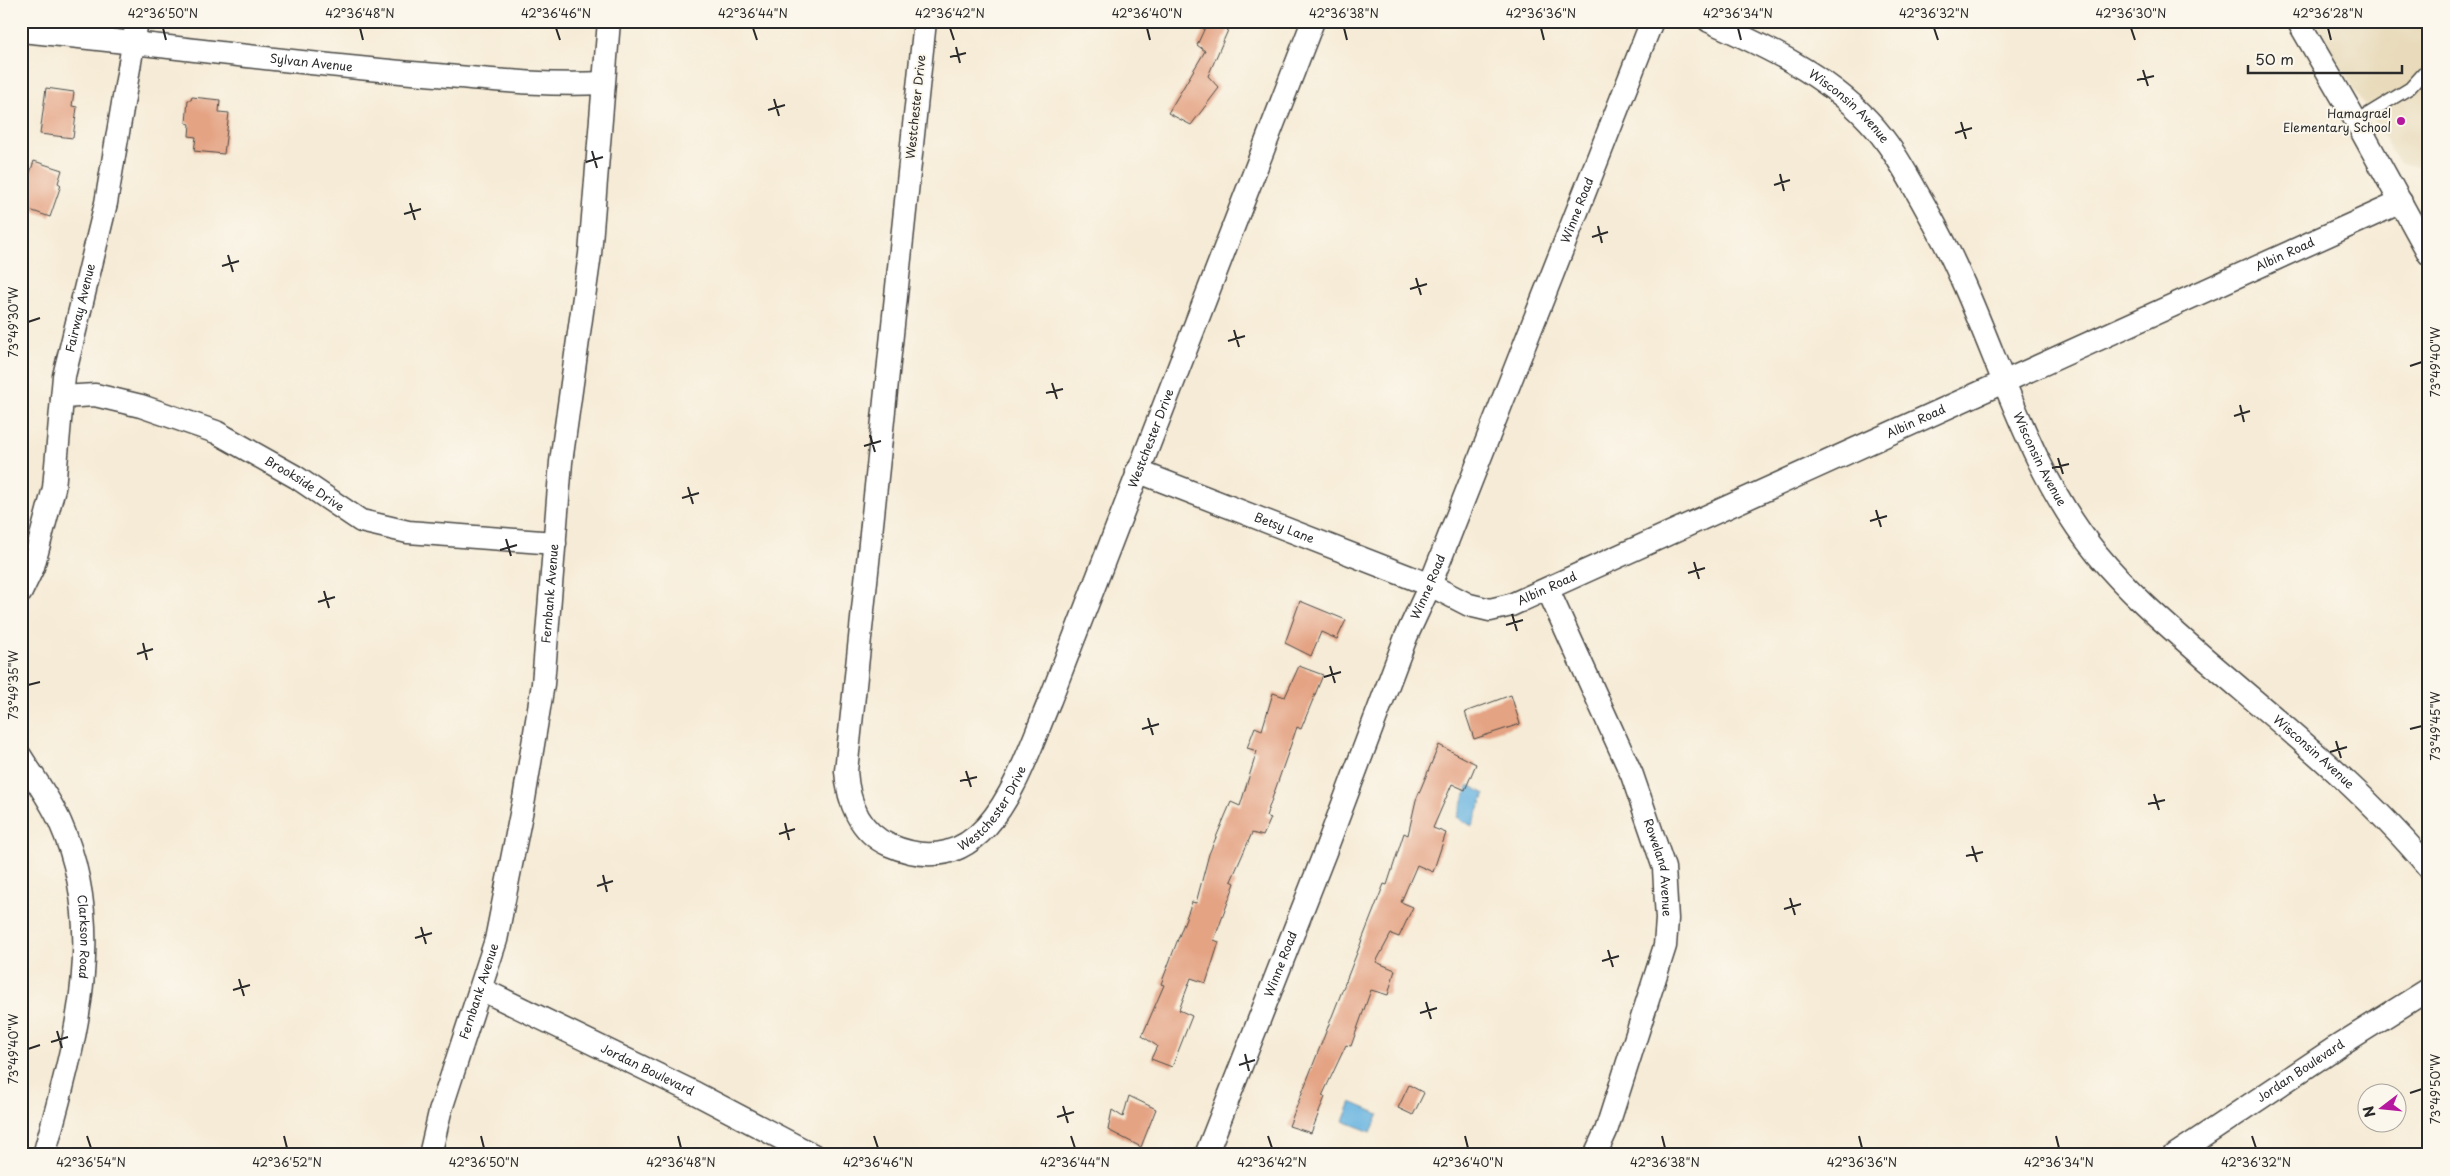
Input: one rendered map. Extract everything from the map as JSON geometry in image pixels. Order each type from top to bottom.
[{"type":"street","name":"Fernbank Avenue","points":[[430,1155],[440,1112],[496,940],[524,799],[543,684],[561,462],[590,254],[609,21]]},
{"type":"street","name":"Westchester Drive","points":[[925,21],[846,771],[847,790],[853,809],[868,831],[878,840],[908,853],[924,855],[946,853],[977,838],[996,815],[1010,792],[1050,700],[1137,470],[1193,336],[1313,21]]},
{"type":"street","name":"Winne Road","points":[[1206,1155],[1325,852],[1406,637],[1430,586],[1652,21]]},
{"type":"street","name":"Wisconsin Avenue","points":[[1709,21],[1776,52],[1824,83],[1868,120],[1898,158],[1929,214],[1961,277],[2003,381],[2059,502],[2094,551],[2128,592],[2354,787],[2399,832],[2429,868]]},
{"type":"street","points":[[2298,21],[2356,121],[2429,254]]},
{"type":"street","name":"Sylvan Avenue","points":[[21,31],[136,32],[320,65],[562,86],[603,83]]},
{"type":"street","name":"Fairway Avenue","points":[[21,592],[33,567],[54,488],[64,376],[106,203],[136,32]]},
{"type":"street","name":"Albin Road","points":[[1430,586],[1470,605],[1490,610],[1511,606],[2003,381],[2401,202]]},
{"type":"street","name":"Brookside Drive","points":[[62,397],[94,395],[141,406],[216,432],[296,477],[361,521],[408,532],[555,543]]},
{"type":"street","name":"Betsy Lane","points":[[1137,470],[1430,586]]},
{"type":"street","name":"Roweland Avenue","points":[[1548,590],[1632,775],[1664,868],[1667,919],[1665,946],[1606,1131],[1594,1155]]},
{"type":"street","name":"Clarkson Road","points":[[21,757],[60,821],[72,855],[84,906],[84,981],[68,1067],[44,1155]]},
{"type":"street","name":"Jordan Boulevard","points":[[481,988],[696,1093],[813,1155]]},
{"type":"street","name":"Jordan Boulevard","points":[[2175,1155],[2335,1048],[2429,990]]},
{"type":"lane","points":[[2356,121],[2410,88],[2428,68],[2429,64]]},
{"type":"shaded area","name":"Hamagrael Elementary School","points":[[2313,21],[2429,21],[2429,168],[2399,163]]},
{"type":"water","points":[[1469,785],[1485,794],[1472,826],[1457,817]]},
{"type":"water","points":[[1351,1102],[1379,1114],[1371,1132],[1343,1121]]},
{"type":"building","points":[[1208,21],[1232,21],[1208,76],[1219,88],[1191,125],[1168,113],[1205,51],[1197,45]]},
{"type":"building","points":[[46,88],[74,92],[72,106],[77,107],[73,138],[40,134]]},
{"type":"building","points":[[192,97],[220,100],[219,112],[229,113],[224,154],[194,151],[196,137],[189,136],[190,124],[186,123],[188,100],[191,100]]},
{"type":"building","points":[[34,161],[62,170],[58,183],[61,185],[50,217],[21,207],[21,199]]},
{"type":"building","points":[[1300,601],[1346,620],[1337,639],[1321,632],[1311,656],[1285,643]]},
{"type":"building","points":[[1299,666],[1323,675],[1301,729],[1297,727],[1266,816],[1271,818],[1263,836],[1252,833],[1231,881],[1235,883],[1214,940],[1219,942],[1206,983],[1191,978],[1179,1010],[1192,1016],[1172,1067],[1151,1059],[1157,1046],[1142,1036],[1164,985],[1161,984],[1192,902],[1196,903],[1209,854],[1231,802],[1240,806],[1257,751],[1247,748],[1255,727],[1262,730],[1273,693],[1285,697]]},
{"type":"building","points":[[1511,695],[1520,724],[1474,739],[1465,712]]},
{"type":"building","points":[[1439,745],[1476,764],[1465,790],[1452,784],[1433,828],[1446,833],[1433,872],[1417,865],[1401,902],[1413,907],[1399,937],[1391,934],[1376,962],[1395,970],[1388,995],[1371,990],[1351,1046],[1346,1045],[1322,1096],[1325,1097],[1311,1133],[1289,1126],[1384,884],[1387,885],[1404,833],[1408,835],[1416,800]]},
{"type":"building","points":[[1409,1085],[1424,1093],[1413,1115],[1398,1108]]},
{"type":"building","points":[[1129,1096],[1156,1109],[1141,1147],[1108,1130],[1112,1110],[1123,1117]]},
{"type":"place","name":"Hamagrael Elementary School","points":[[2401,121]]}]
